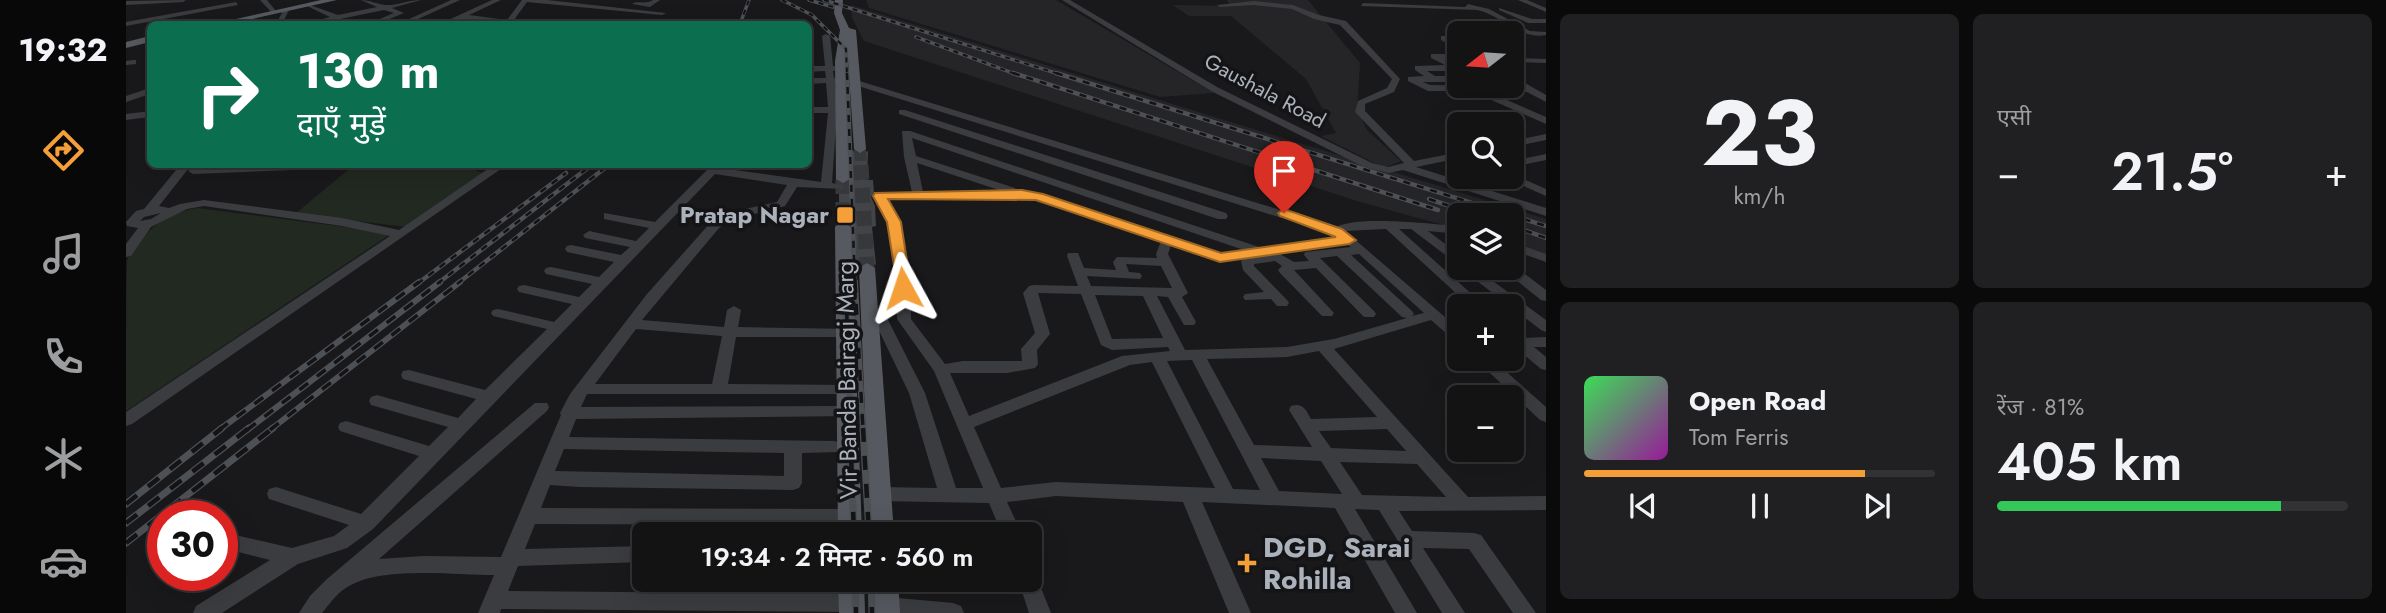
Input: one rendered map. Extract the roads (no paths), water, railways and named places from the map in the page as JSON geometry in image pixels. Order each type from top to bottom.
[{"type":"main road","points":[[234,21],[333,0]]},
{"type":"main road","points":[[836,184],[836,73],[845,30],[838,13],[839,0]]},
{"type":"main road","points":[[844,0],[844,14],[852,31],[860,149]]},
{"type":"main road","points":[[128,56],[147,41]]},
{"type":"main road","name":"Vir Banda Bairagi Marg","points":[[843,227],[850,522]]},
{"type":"main road","name":"Vir Banda Bairagi Marg","points":[[867,268],[874,316],[881,522]]},
{"type":"main road","points":[[886,592],[887,610]]},
{"type":"street","points":[[126,3],[184,0],[182,14]]},
{"type":"street","points":[[263,0],[274,12]]},
{"type":"street","points":[[364,0],[391,6],[418,0]]},
{"type":"street","points":[[450,21],[498,0]]},
{"type":"street","points":[[505,21],[518,0]]},
{"type":"street","points":[[506,21],[525,0],[589,9],[662,13]]},
{"type":"street","points":[[589,9],[603,1],[650,5],[657,0]]},
{"type":"street","name":"Gaushala Road","points":[[1065,0],[1241,102],[1368,165],[1388,170],[1447,158]]},
{"type":"street","points":[[1072,0],[1226,89],[1241,102]]},
{"type":"street","points":[[1391,0],[1424,3],[1422,0]]},
{"type":"street","points":[[1457,0],[1474,9]]},
{"type":"street","points":[[1484,0],[1531,22]]},
{"type":"street","points":[[1521,0],[1546,10]]},
{"type":"street","points":[[409,21],[455,1]]},
{"type":"street","points":[[126,24],[234,2],[248,18]]},
{"type":"street","points":[[1220,5],[1247,3],[1293,6],[1317,17],[1343,23],[1396,79],[1432,79],[1447,73]]},
{"type":"street","points":[[323,21],[362,13],[380,4]]},
{"type":"street","points":[[380,4],[400,13],[380,21]]},
{"type":"street","points":[[309,5],[338,18]]},
{"type":"street","points":[[1363,5],[1486,9],[1507,21]]},
{"type":"street","points":[[1400,7],[1412,15]]},
{"type":"street","points":[[280,21],[286,10]]},
{"type":"street","points":[[362,13],[375,18],[365,21]]},
{"type":"street","points":[[457,17],[488,21]]},
{"type":"street","points":[[1524,22],[1546,22]]},
{"type":"street","points":[[1524,31],[1544,34]]},
{"type":"street","points":[[826,36],[836,73]]},
{"type":"street","points":[[1524,56],[1546,51]]},
{"type":"street","points":[[1436,65],[1434,56],[1447,63]]},
{"type":"street","points":[[1524,59],[1546,61]]},
{"type":"street","points":[[812,64],[856,81],[1343,233],[1447,316]]},
{"type":"street","points":[[1432,79],[1419,68],[1436,65],[1447,67]]},
{"type":"street","points":[[812,70],[836,73]]},
{"type":"street","points":[[812,79],[836,73]]},
{"type":"street","points":[[1396,79],[1391,90],[1361,103],[1360,112],[1407,166],[1546,212]]},
{"type":"street","points":[[1412,79],[1428,88],[1447,88]]},
{"type":"street","points":[[1524,86],[1542,101]]},
{"type":"street","points":[[1524,90],[1542,101]]},
{"type":"street","points":[[126,99],[147,92]]},
{"type":"street","points":[[1495,98],[1546,121]]},
{"type":"street","points":[[812,110],[837,110]]},
{"type":"street","points":[[902,112],[1222,216]]},
{"type":"street","points":[[126,117],[147,114]]},
{"type":"street","points":[[959,173],[974,164],[951,155],[955,148],[994,124]]},
{"type":"street","points":[[918,195],[906,133],[1261,252]]},
{"type":"street","points":[[1524,142],[1544,139]]},
{"type":"street","points":[[909,157],[1215,256],[1261,252],[1388,225],[1447,229]]},
{"type":"street","points":[[1524,162],[1546,158]]},
{"type":"street","points":[[126,253],[192,168]]},
{"type":"street","points":[[126,420],[497,168]]},
{"type":"street","points":[[204,613],[292,557],[340,542],[366,523],[658,226],[711,168]]},
{"type":"street","points":[[717,168],[793,183],[836,184]]},
{"type":"street","points":[[1123,184],[1134,174]]},
{"type":"street","points":[[793,183],[781,204],[731,216],[715,225],[583,389],[568,413],[492,607],[852,598]]},
{"type":"street","points":[[1524,183],[1546,193]]},
{"type":"street","points":[[1007,522],[941,370],[904,319],[903,268],[895,229],[879,196],[1029,195]]},
{"type":"street","points":[[147,224],[135,225],[129,217],[204,203],[342,222],[401,234]]},
{"type":"street","points":[[1232,206],[1211,229],[1214,236],[1237,255]]},
{"type":"street","points":[[608,216],[658,226]]},
{"type":"street","points":[[1388,225],[1465,294]]},
{"type":"street","points":[[1414,226],[1447,252]]},
{"type":"street","points":[[1343,233],[1447,327]]},
{"type":"street","points":[[589,234],[639,245]]},
{"type":"street","points":[[941,370],[961,365],[1004,370],[1030,364],[1029,349],[1043,334],[1030,291],[1084,288],[1181,293],[1161,252],[1165,244]]},
{"type":"street","points":[[571,249],[624,260]]},
{"type":"street","points":[[1362,250],[1311,253],[1369,314]]},
{"type":"street","points":[[1524,250],[1546,258]]},
{"type":"street","points":[[1339,251],[1406,314]]},
{"type":"street","points":[[1073,256],[1108,344],[1183,351],[1287,352],[1322,346],[1433,315]]},
{"type":"street","points":[[1250,297],[1278,299],[1248,267],[1247,261],[1278,257],[1291,266]]},
{"type":"street","points":[[1078,271],[1130,275],[1119,262],[1166,262]]},
{"type":"street","points":[[1319,264],[1291,266],[1286,270],[1327,313]]},
{"type":"street","points":[[551,271],[602,282]]},
{"type":"street","points":[[1483,280],[1546,327]]},
{"type":"street","points":[[1524,280],[1546,297]]},
{"type":"street","points":[[524,289],[582,302]]},
{"type":"street","points":[[1147,291],[1248,452],[1274,499]]},
{"type":"street","points":[[1172,292],[1189,322]]},
{"type":"street","points":[[719,389],[734,310]]},
{"type":"street","points":[[498,313],[557,327]]},
{"type":"street","points":[[874,316],[904,319]]},
{"type":"street","points":[[874,316],[916,393],[949,496]]},
{"type":"street","points":[[633,324],[729,332],[845,332]]},
{"type":"street","points":[[1524,341],[1546,342]]},
{"type":"street","points":[[1322,346],[1464,505]]},
{"type":"street","points":[[1524,348],[1546,366]]},
{"type":"street","points":[[963,425],[1127,360],[1183,351]]},
{"type":"street","points":[[1157,356],[1228,497]]},
{"type":"street","points":[[1495,371],[1546,416]]},
{"type":"street","points":[[1510,371],[1546,403]]},
{"type":"street","points":[[409,375],[488,397]]},
{"type":"street","points":[[583,389],[847,390]]},
{"type":"street","points":[[377,401],[462,425]]},
{"type":"street","points":[[310,613],[322,596],[541,407]]},
{"type":"street","points":[[1297,410],[1325,453],[1406,613]]},
{"type":"street","points":[[568,413],[847,412]]},
{"type":"street","points":[[1307,425],[1392,424]]},
{"type":"street","points":[[346,427],[433,454]]},
{"type":"street","points":[[556,443],[833,447]]},
{"type":"street","points":[[543,477],[579,480],[793,483],[793,447]]},
{"type":"street","points":[[1248,452],[1325,453],[1367,459],[1421,457]]},
{"type":"street","points":[[880,494],[997,496],[1056,489],[1349,502],[1464,505],[1546,503]]},
{"type":"street","points":[[276,494],[366,523]]},
{"type":"street","points":[[1189,495],[1240,613]]},
{"type":"street","points":[[1384,503],[1454,613]]},
{"type":"street","points":[[528,516],[743,522]]},
{"type":"street","points":[[1407,539],[1474,541],[1525,613]]},
{"type":"street","points":[[238,544],[292,557]]},
{"type":"street","points":[[342,579],[384,567],[632,555]]},
{"type":"street","points":[[1033,592],[1040,613]]},
{"type":"street","points":[[887,610],[953,613]]},
{"type":"tunnel","points":[[860,149],[861,167]]},
{"type":"tunnel","points":[[861,165],[867,268]]},
{"type":"tunnel","points":[[843,179],[843,227]]},
{"type":"railway","points":[[741,21],[749,0]]},
{"type":"railway","points":[[782,0],[812,15],[846,49],[847,75]]},
{"type":"railway","points":[[809,0],[833,7]]},
{"type":"railway","points":[[824,0],[1062,75]]},
{"type":"railway","points":[[916,37],[1018,75]]},
{"type":"railway","points":[[847,73],[855,284]]},
{"type":"railway","points":[[1013,73],[1438,210]]},
{"type":"railway","points":[[1056,73],[1546,226]]},
{"type":"railway","points":[[437,284],[588,168]]},
{"type":"railway","points":[[457,284],[605,168]]},
{"type":"railway","points":[[417,284],[566,173]]},
{"type":"railway","points":[[1429,199],[1447,205]]},
{"type":"railway","points":[[1524,230],[1546,238]]},
{"type":"railway","points":[[219,430],[419,282]]},
{"type":"railway","points":[[247,430],[440,282]]},
{"type":"railway","points":[[270,430],[460,282]]},
{"type":"railway","points":[[855,282],[863,430]]},
{"type":"railway","points":[[846,292],[851,430]]},
{"type":"railway","points":[[126,504],[222,428]]},
{"type":"railway","points":[[126,523],[249,428]]},
{"type":"railway","points":[[126,543],[273,428]]},
{"type":"railway","points":[[850,428],[854,522]]},
{"type":"railway","points":[[863,428],[868,522]]},
{"type":"railway","points":[[855,592],[856,613]]},
{"type":"railway","points":[[871,592],[872,613]]},
{"type":"place","name":"Pratap Nagar","points":[[845,215]]},
{"type":"place","name":"DGD, Sarai Rohilla","points":[[1247,563]]}]
